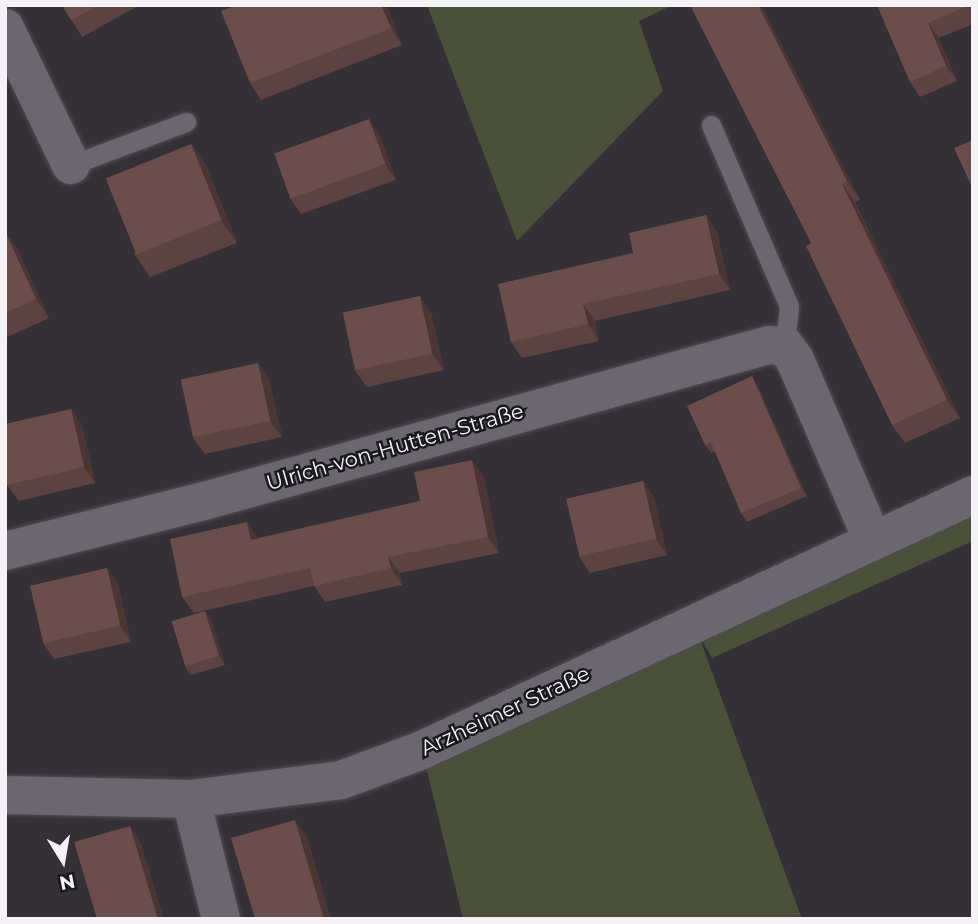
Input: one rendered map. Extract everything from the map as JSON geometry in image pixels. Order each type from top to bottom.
[{"type":"street","points":[[5,28],[71,165]]},
{"type":"street","points":[[785,346],[873,541]]},
{"type":"street","name":"Ulrich-von-Hutten-Straße","points":[[5,551],[204,501],[747,348],[785,346]]},
{"type":"street","name":"Arzheimer Straße","points":[[5,795],[191,799],[270,792],[341,780],[380,766],[973,495]]},
{"type":"street","points":[[191,799],[221,919]]},
{"type":"lane","points":[[71,165],[187,122]]},
{"type":"lane","points":[[711,125],[789,306],[785,346]]},
{"type":"green space","points":[[427,5],[673,5],[639,21],[663,91],[517,241]]},
{"type":"green space","points":[[973,495],[973,541],[712,658],[697,631],[802,919],[463,919],[422,750]]},
{"type":"building","points":[[62,5],[99,5],[71,20]]},
{"type":"building","points":[[237,5],[381,5],[391,28],[250,83],[221,11]]},
{"type":"building","points":[[758,5],[847,181],[842,184],[947,400],[892,425],[806,246],[811,243],[691,7]]},
{"type":"building","points":[[877,5],[970,5],[928,23],[946,66],[910,82]]},
{"type":"building","points":[[369,119],[385,164],[291,199],[274,154]]},
{"type":"building","points":[[973,140],[973,189],[954,148]]},
{"type":"building","points":[[191,144],[222,220],[136,254],[106,178]]},
{"type":"building","points":[[706,215],[719,274],[583,304],[588,324],[511,342],[498,284],[633,253],[629,233]]},
{"type":"building","points":[[5,232],[36,299],[5,313]]},
{"type":"building","points":[[420,296],[432,354],[355,370],[343,312]]},
{"type":"building","points":[[258,363],[270,421],[193,437],[181,379]]},
{"type":"building","points":[[752,376],[801,488],[741,513],[711,442],[705,445],[687,406]]},
{"type":"building","points":[[71,409],[84,467],[7,485],[5,424]]},
{"type":"building","points":[[472,460],[488,537],[388,557],[391,568],[314,586],[310,568],[182,597],[170,539],[247,522],[251,540],[420,501],[414,472]]},
{"type":"building","points":[[643,481],[656,538],[579,556],[566,499]]},
{"type":"building","points":[[107,568],[120,625],[43,643],[30,586]]},
{"type":"building","points":[[205,611],[219,656],[185,666],[172,621]]},
{"type":"building","points":[[295,820],[324,919],[255,919],[231,838]]},
{"type":"building","points":[[130,826],[158,919],[97,919],[74,842]]}]
